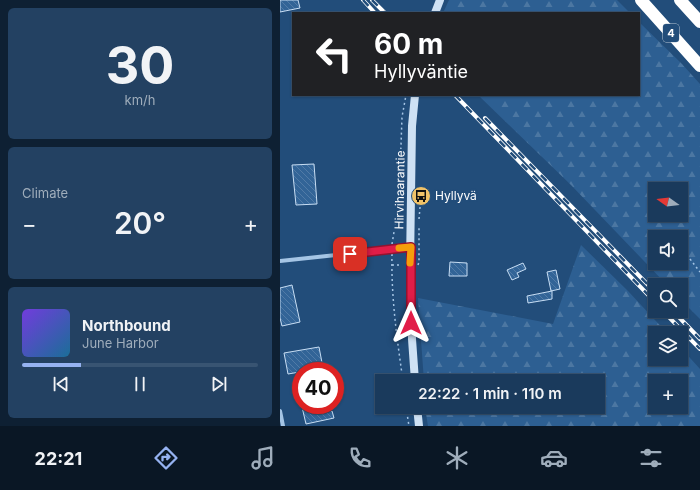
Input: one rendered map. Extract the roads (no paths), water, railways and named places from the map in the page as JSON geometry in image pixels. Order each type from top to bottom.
[{"type":"highway","name":"4","points":[[641,0],[700,66]]},
{"type":"highway","name":"4","points":[[680,0],[700,22]]},
{"type":"street","points":[[436,12],[440,0]]},
{"type":"street","name":"Hirvihaarantie","points":[[414,374],[412,339],[411,247],[412,126],[415,96]]},
{"type":"street","points":[[280,261],[411,247]]},
{"type":"street","points":[[280,411],[284,426]]},
{"type":"street","points":[[418,414],[419,426]]},
{"type":"railway","points":[[363,0],[374,12]]},
{"type":"railway","points":[[372,0],[384,12]]},
{"type":"railway","points":[[456,96],[648,295]]},
{"type":"railway","points":[[485,118],[648,285]]},
{"type":"railway","points":[[670,318],[700,349]]},
{"type":"railway","points":[[680,318],[700,339]]},
{"type":"place","name":"Hyllyvä","points":[[421,196]]}]
